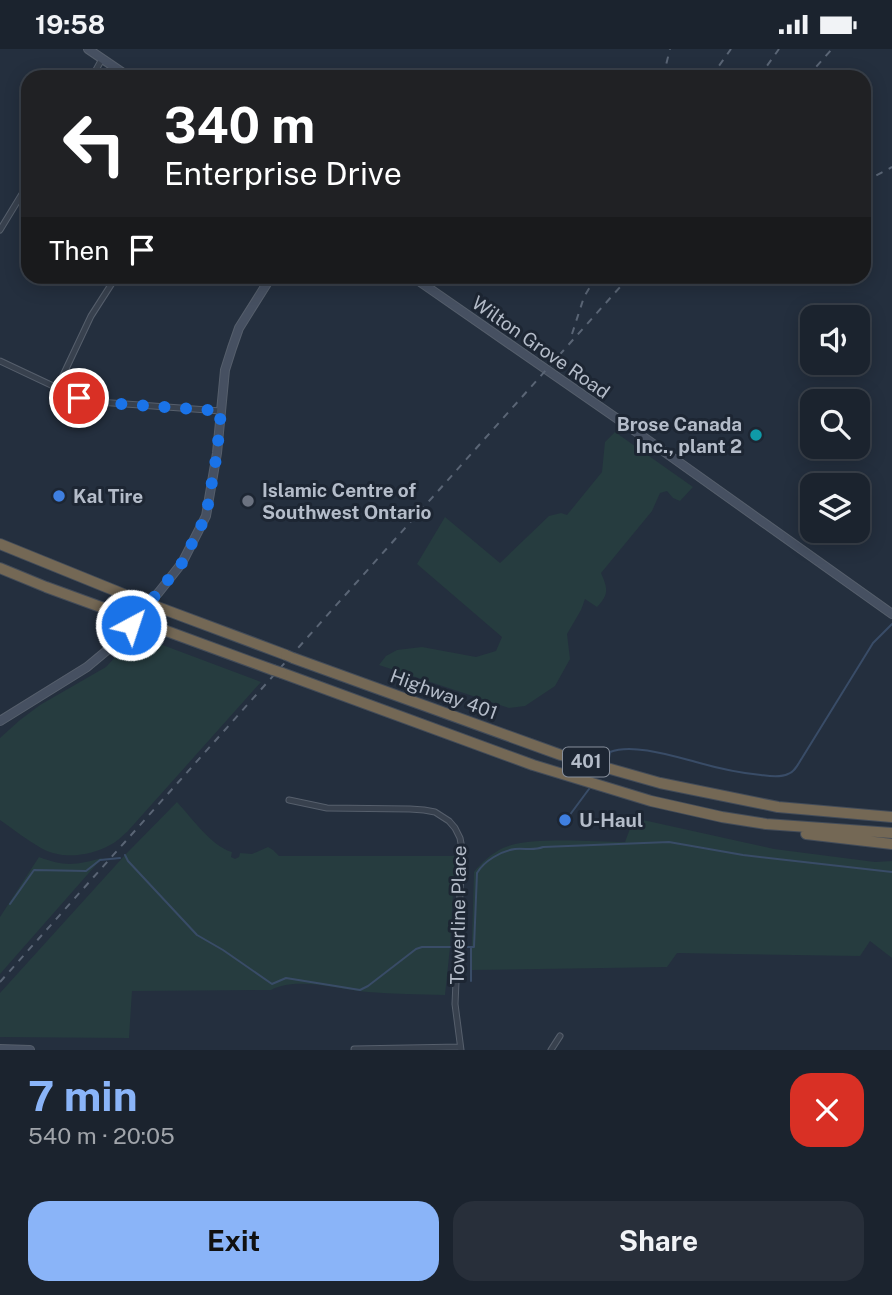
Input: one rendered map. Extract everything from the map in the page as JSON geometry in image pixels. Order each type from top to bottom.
[{"type":"highway","name":"Highway 401","points":[[0,544],[143,602],[561,755],[660,783],[778,807],[892,814]]},
{"type":"highway","name":"Highway 401","points":[[0,568],[533,765],[586,782],[650,801],[722,817],[766,824],[892,833]]},
{"type":"highway","points":[[766,824],[788,831],[892,844]]},
{"type":"main road","points":[[88,49],[118,70]]},
{"type":"main road","points":[[0,721],[87,667],[111,647],[182,563],[206,516],[217,453],[225,370],[239,328],[267,284]]},
{"type":"main road","name":"Wilton Grove Road","points":[[423,284],[892,614]]},
{"type":"main road","points":[[0,1049],[30,1050]]},
{"type":"street","points":[[96,70],[102,59]]},
{"type":"street","points":[[0,230],[21,196]]},
{"type":"street","points":[[57,388],[91,316],[112,284]]},
{"type":"street","points":[[0,361],[85,401],[221,411]]},
{"type":"street","name":"Towerline Place","points":[[289,800],[327,808],[424,810],[440,815],[455,828],[462,849],[456,1004],[460,1049]]},
{"type":"street","points":[[551,1050],[560,1036]]},
{"type":"street","points":[[354,1049],[460,1049]]},
{"type":"green space","points":[[615,432],[693,487],[680,501],[667,491],[660,493],[652,511],[601,573],[606,587],[604,598],[597,607],[585,599],[567,634],[570,659],[555,686],[525,706],[509,708],[379,665],[386,656],[397,650],[422,647],[476,657],[496,651],[502,637],[417,564],[445,517],[500,563],[549,516],[561,513],[567,515],[602,472],[605,442]]},
{"type":"green space","points":[[136,635],[261,682],[117,841],[85,854],[49,852],[0,820],[0,738],[40,705],[106,667]]},
{"type":"green space","points":[[177,802],[209,838],[232,852],[231,857],[235,859],[240,853],[252,854],[268,847],[279,856],[455,856],[445,995],[368,992],[306,984],[271,990],[132,991],[129,1038],[0,1037],[0,993],[125,855]]},
{"type":"green space","points":[[634,818],[774,849],[875,862],[892,861],[892,958],[870,941],[860,956],[677,953],[667,967],[471,970],[474,872],[484,862],[503,848],[528,842],[625,842]]},
{"type":"green space","points":[[39,857],[70,864],[102,858],[0,974],[0,917]]},
{"type":"waterway","points":[[609,758],[610,752],[629,749],[664,754],[745,773],[774,776],[790,773],[798,765],[873,643],[892,624]]},
{"type":"waterway","points":[[569,816],[589,789]]},
{"type":"waterway","points":[[467,947],[474,947],[477,873],[493,857],[515,849],[669,842],[743,855],[892,872]]},
{"type":"waterway","points":[[125,855],[197,935],[272,984],[286,978],[360,990],[416,949],[450,947]]},
{"type":"waterway","points":[[10,904],[34,870],[86,871],[100,860],[120,858]]},
{"type":"waterway","points":[[471,948],[471,981]]},
{"type":"railway","points":[[665,70],[670,49]]},
{"type":"railway","points":[[716,70],[731,49]]},
{"type":"railway","points":[[764,70],[779,49]]},
{"type":"railway","points":[[813,70],[832,49]]},
{"type":"railway","points":[[871,178],[892,167]]},
{"type":"railway","points":[[572,334],[584,297],[592,284]]},
{"type":"railway","points":[[0,982],[623,284]]},
{"type":"place","name":"Brose Canada Inc., plant 2","points":[[756,435]]},
{"type":"place","name":"Kal Tire","points":[[59,496]]},
{"type":"place","name":"Islamic Centre of Southwest Ontario","points":[[248,501]]},
{"type":"place","name":"U-Haul","points":[[565,820]]},
{"type":"route","points":[[79,398],[85,401],[221,411],[206,516],[182,563],[131,625]]}]
